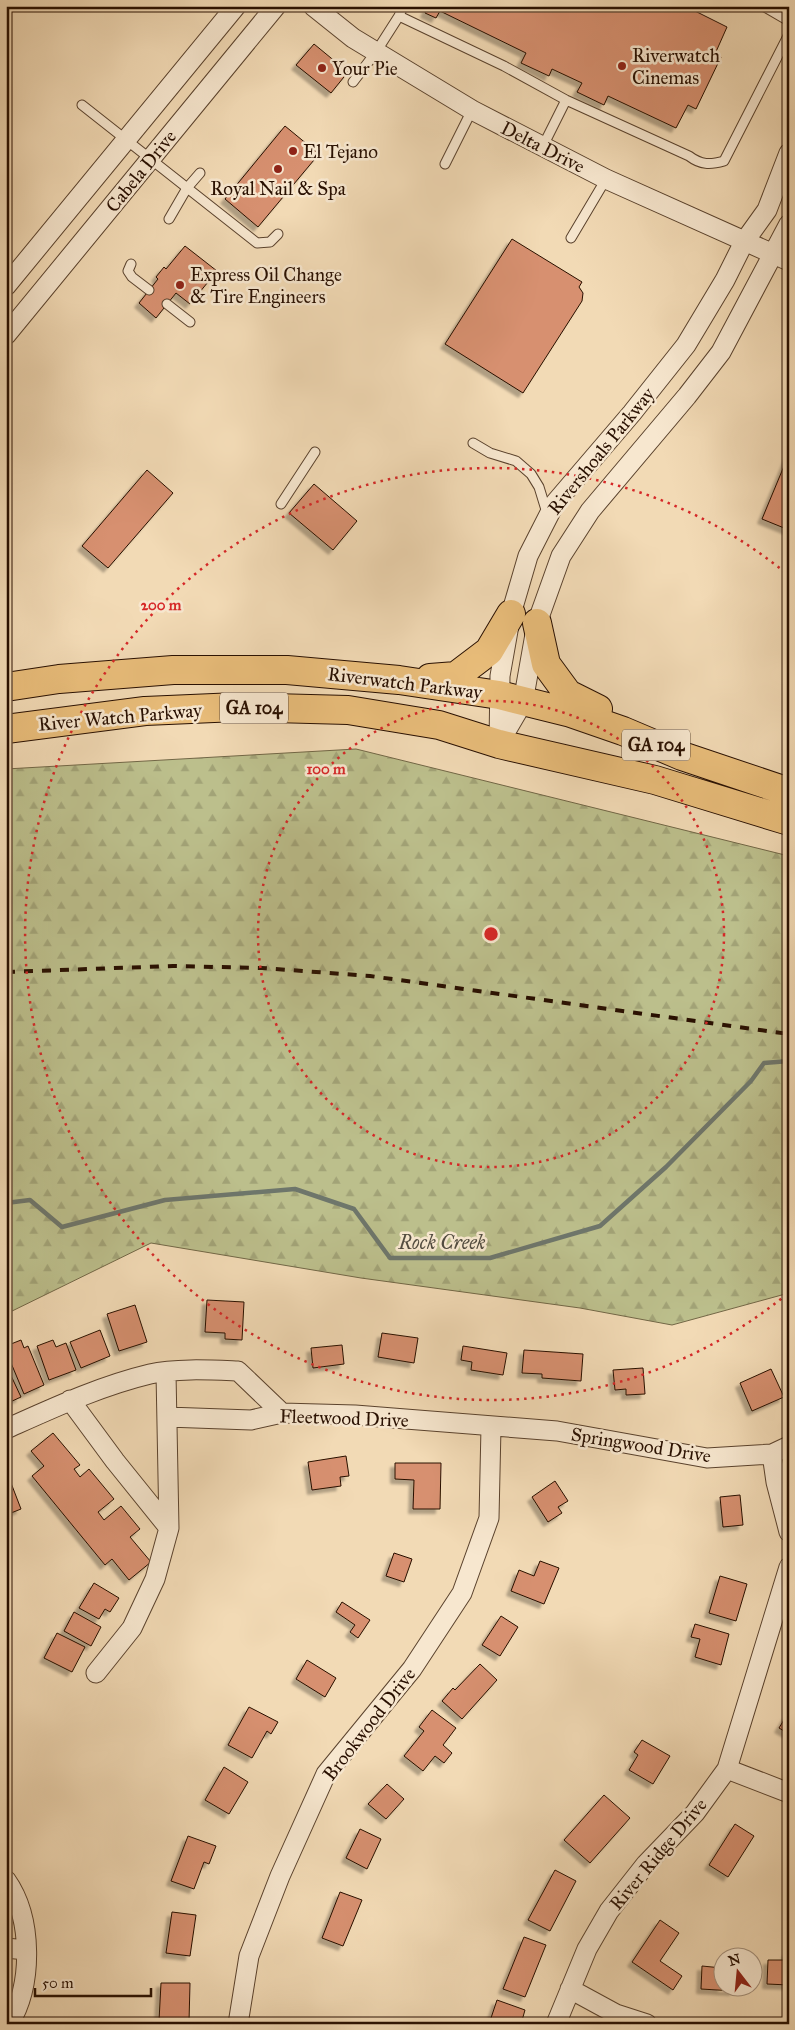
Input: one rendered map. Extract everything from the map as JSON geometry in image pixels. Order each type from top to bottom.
[{"type":"main road","points":[[399,680],[456,676],[489,650],[524,618],[546,664],[568,694],[607,713],[713,752],[783,790]]},
{"type":"main road","name":"Riverwatch Parkway","points":[[6,687],[106,675],[182,670],[287,670],[399,680],[511,698],[571,713],[623,730],[682,756],[783,790]]},
{"type":"main road","name":"River Watch Parkway","points":[[6,729],[145,711],[237,708],[348,710],[439,725],[499,744]]},
{"type":"main road","name":"GA 104","points":[[499,744],[655,780],[789,821]]},
{"type":"street","name":"Cabela Drive","points":[[6,286],[236,6]]},
{"type":"street","name":"Cabela Drive","points":[[6,335],[276,6]]},
{"type":"street","name":"Delta Drive","points":[[313,6],[354,38],[472,110],[606,179],[781,257]]},
{"type":"street","name":"Rivershoals Parkway","points":[[499,744],[511,698],[524,618],[528,556],[555,503],[632,413],[686,345],[725,280],[744,242],[767,210],[789,153]]},
{"type":"street","name":"Rivershoals Parkway","points":[[511,698],[500,676],[524,618],[590,511],[687,396],[721,352],[781,257],[789,224]]},
{"type":"street","points":[[6,1429],[70,1400],[152,1374],[211,1370],[238,1371],[282,1413]]},
{"type":"street","points":[[96,1673],[132,1628],[155,1579],[169,1528],[166,1373]]},
{"type":"street","points":[[70,1400],[115,1461],[169,1528]]},
{"type":"street","name":"Fleetwood Drive","points":[[167,1417],[251,1420],[282,1413],[355,1415],[492,1427]]},
{"type":"street","name":"Springwood Drive","points":[[492,1427],[557,1431],[707,1458],[780,1450]]},
{"type":"street","name":"Brookwood Drive","points":[[238,2024],[249,1956],[280,1876],[326,1774],[412,1669],[462,1593],[489,1518],[492,1427]]},
{"type":"street","points":[[780,1450],[776,1482],[789,1532]]},
{"type":"street","name":"River Ridge Drive","points":[[556,2024],[587,1949],[609,1911],[646,1864],[695,1813],[727,1769],[789,1567]]},
{"type":"street","points":[[727,1769],[789,1793]]},
{"type":"street","points":[[6,1880],[22,1912],[26,1950],[24,1984],[20,2000],[9,2024]]},
{"type":"street","points":[[6,1948],[26,1950]]},
{"type":"street","points":[[570,1989],[616,2014],[647,2024]]},
{"type":"lane","points":[[353,82],[376,52],[404,6]]},
{"type":"lane","points":[[763,6],[789,21]]},
{"type":"lane","points":[[399,16],[504,66],[566,100],[689,156],[697,162],[711,165],[724,162],[789,34]]},
{"type":"lane","points":[[542,146],[566,100]]},
{"type":"lane","points":[[82,105],[257,244],[270,242],[278,234]]},
{"type":"lane","points":[[445,164],[472,110]]},
{"type":"lane","points":[[169,219],[187,188],[200,172]]},
{"type":"lane","points":[[571,238],[606,179]]},
{"type":"lane","points":[[131,264],[128,271],[132,277],[149,290]]},
{"type":"lane","points":[[167,304],[190,322]]},
{"type":"lane","points":[[473,442],[490,453],[516,461],[531,474],[539,487],[548,518]]},
{"type":"lane","points":[[281,504],[314,452]]},
{"type":"green space","points":[[356,749],[789,856],[789,1293],[672,1325],[580,1308],[361,1278],[151,1243],[6,1314],[6,769]]},
{"type":"building","name":"Riverwatch Cinemas","points":[[428,6],[685,6],[727,27],[715,54],[721,57],[696,109],[688,105],[676,128],[608,96],[604,105],[577,92],[582,83],[552,69],[549,76],[521,63],[526,53],[440,11],[436,18],[425,13]]},
{"type":"building","name":"Your Pie","points":[[314,44],[348,72],[331,93],[296,65]]},
{"type":"building","points":[[285,126],[319,154],[258,227],[225,199]]},
{"type":"building","points":[[512,239],[582,282],[579,287],[583,293],[582,301],[523,393],[445,344]]},
{"type":"building","name":"Express Oil Change & Tire Engineers","points":[[185,246],[217,271],[190,304],[176,293],[156,318],[139,303],[158,279],[156,277],[164,267],[166,269]]},
{"type":"building","points":[[789,454],[789,530],[762,519]]},
{"type":"building","points":[[147,470],[173,493],[108,568],[82,546]]},
{"type":"building","points":[[314,484],[357,521],[333,550],[289,513]]},
{"type":"building","points":[[207,1300],[244,1302],[242,1340],[225,1339],[225,1333],[205,1332]]},
{"type":"building","points":[[135,1305],[147,1342],[119,1351],[107,1314]]},
{"type":"building","points":[[100,1330],[110,1356],[81,1368],[70,1342]]},
{"type":"building","points":[[382,1333],[418,1338],[414,1363],[378,1357]]},
{"type":"building","points":[[21,1340],[24,1348],[28,1346],[44,1385],[24,1394],[6,1351],[6,1346]]},
{"type":"building","points":[[53,1340],[56,1347],[66,1343],[76,1370],[49,1380],[37,1346]]},
{"type":"building","points":[[342,1345],[344,1364],[313,1368],[311,1348]]},
{"type":"building","points":[[463,1346],[507,1353],[503,1375],[471,1370],[472,1362],[461,1360]]},
{"type":"building","points":[[524,1350],[583,1354],[581,1381],[542,1378],[542,1374],[522,1373]]},
{"type":"building","points":[[6,1365],[21,1397],[10,1402],[6,1393]]},
{"type":"building","points":[[643,1368],[645,1394],[626,1395],[626,1389],[615,1390],[613,1370]]},
{"type":"building","points":[[771,1369],[784,1397],[752,1411],[740,1383]]},
{"type":"building","points":[[53,1433],[80,1465],[74,1469],[80,1477],[89,1469],[114,1499],[98,1512],[104,1520],[121,1506],[140,1529],[130,1537],[151,1562],[129,1580],[112,1559],[105,1565],[32,1476],[44,1466],[31,1451]]},
{"type":"building","points":[[346,1456],[349,1476],[340,1477],[341,1486],[312,1490],[308,1462]]},
{"type":"building","points":[[395,1463],[441,1463],[440,1509],[413,1509],[414,1480],[395,1479]]},
{"type":"building","points":[[6,1470],[21,1509],[6,1515]]},
{"type":"building","points":[[555,1481],[568,1501],[558,1507],[562,1513],[548,1522],[532,1497]]},
{"type":"building","points":[[740,1495],[743,1525],[723,1527],[720,1497]]},
{"type":"building","points":[[394,1553],[412,1559],[404,1582],[386,1576]]},
{"type":"building","points":[[540,1561],[559,1568],[544,1604],[511,1591],[519,1570],[534,1576]]},
{"type":"building","points":[[720,1576],[747,1584],[736,1621],[709,1613]]},
{"type":"building","points":[[94,1583],[119,1598],[110,1612],[105,1609],[99,1619],[79,1608]]},
{"type":"building","points":[[342,1602],[370,1620],[358,1638],[350,1632],[355,1625],[336,1612]]},
{"type":"building","points":[[74,1612],[101,1627],[91,1646],[64,1631]]},
{"type":"building","points":[[501,1616],[518,1627],[500,1656],[482,1645]]},
{"type":"building","points":[[695,1624],[729,1634],[721,1665],[695,1657],[700,1639],[691,1637]]},
{"type":"building","points":[[57,1633],[85,1647],[72,1672],[44,1658]]},
{"type":"building","points":[[307,1660],[336,1678],[325,1697],[296,1679]]},
{"type":"building","points":[[480,1664],[497,1680],[462,1719],[442,1701],[453,1688],[455,1690]]},
{"type":"building","points":[[249,1707],[278,1722],[271,1734],[267,1731],[252,1758],[228,1745]]},
{"type":"building","points":[[432,1710],[456,1728],[443,1745],[452,1753],[444,1763],[435,1756],[423,1771],[404,1756],[424,1731],[419,1727]]},
{"type":"building","points":[[787,1715],[789,1716],[789,1734],[779,1728]]},
{"type":"building","points":[[642,1740],[670,1756],[653,1784],[629,1770],[638,1755],[634,1752]]},
{"type":"building","points":[[224,1767],[248,1782],[229,1814],[205,1800]]},
{"type":"building","points":[[387,1784],[404,1799],[386,1819],[368,1804]]},
{"type":"building","points":[[604,1795],[630,1818],[590,1863],[564,1840]]},
{"type":"building","points":[[735,1824],[754,1836],[728,1877],[709,1865]]},
{"type":"building","points":[[360,1829],[381,1839],[367,1869],[346,1858]]},
{"type":"building","points":[[188,1836],[216,1846],[209,1864],[204,1862],[194,1889],[171,1881]]},
{"type":"building","points":[[555,1870],[576,1881],[550,1931],[528,1920]]},
{"type":"building","points":[[340,1892],[362,1900],[343,1946],[322,1938]]},
{"type":"building","points":[[172,1912],[196,1915],[190,1956],[166,1953]]},
{"type":"building","points":[[660,1920],[679,1933],[660,1961],[682,1976],[673,1990],[632,1962]]},
{"type":"building","points":[[524,1937],[546,1945],[525,1997],[503,1989]]},
{"type":"building","points":[[787,1952],[789,1952],[789,1985],[767,1984],[768,1960],[786,1960]]},
{"type":"building","points":[[702,1966],[712,1967],[712,1990],[701,1989]]},
{"type":"building","points":[[161,1983],[190,1983],[189,2022],[159,2021]]},
{"type":"building","points":[[497,2000],[525,2010],[521,2024],[489,2024]]},
{"type":"waterway","name":"Rock Creek","points":[[6,1203],[30,1200],[62,1227],[165,1200],[295,1189],[354,1209],[390,1258],[490,1258],[600,1226],[666,1167],[751,1081],[764,1063],[789,1061]]},
{"type":"railway","points":[[6,972],[173,966],[262,968],[370,976],[789,1034]]},
{"type":"place","name":"Riverwatch Cinemas","points":[[622,66]]},
{"type":"place","name":"Your Pie","points":[[322,68]]},
{"type":"place","name":"El Tejano","points":[[293,151]]},
{"type":"place","name":"Royal Nail & Spa","points":[[278,169]]},
{"type":"place","name":"Express Oil Change & Tire Engineers","points":[[180,285]]}]
